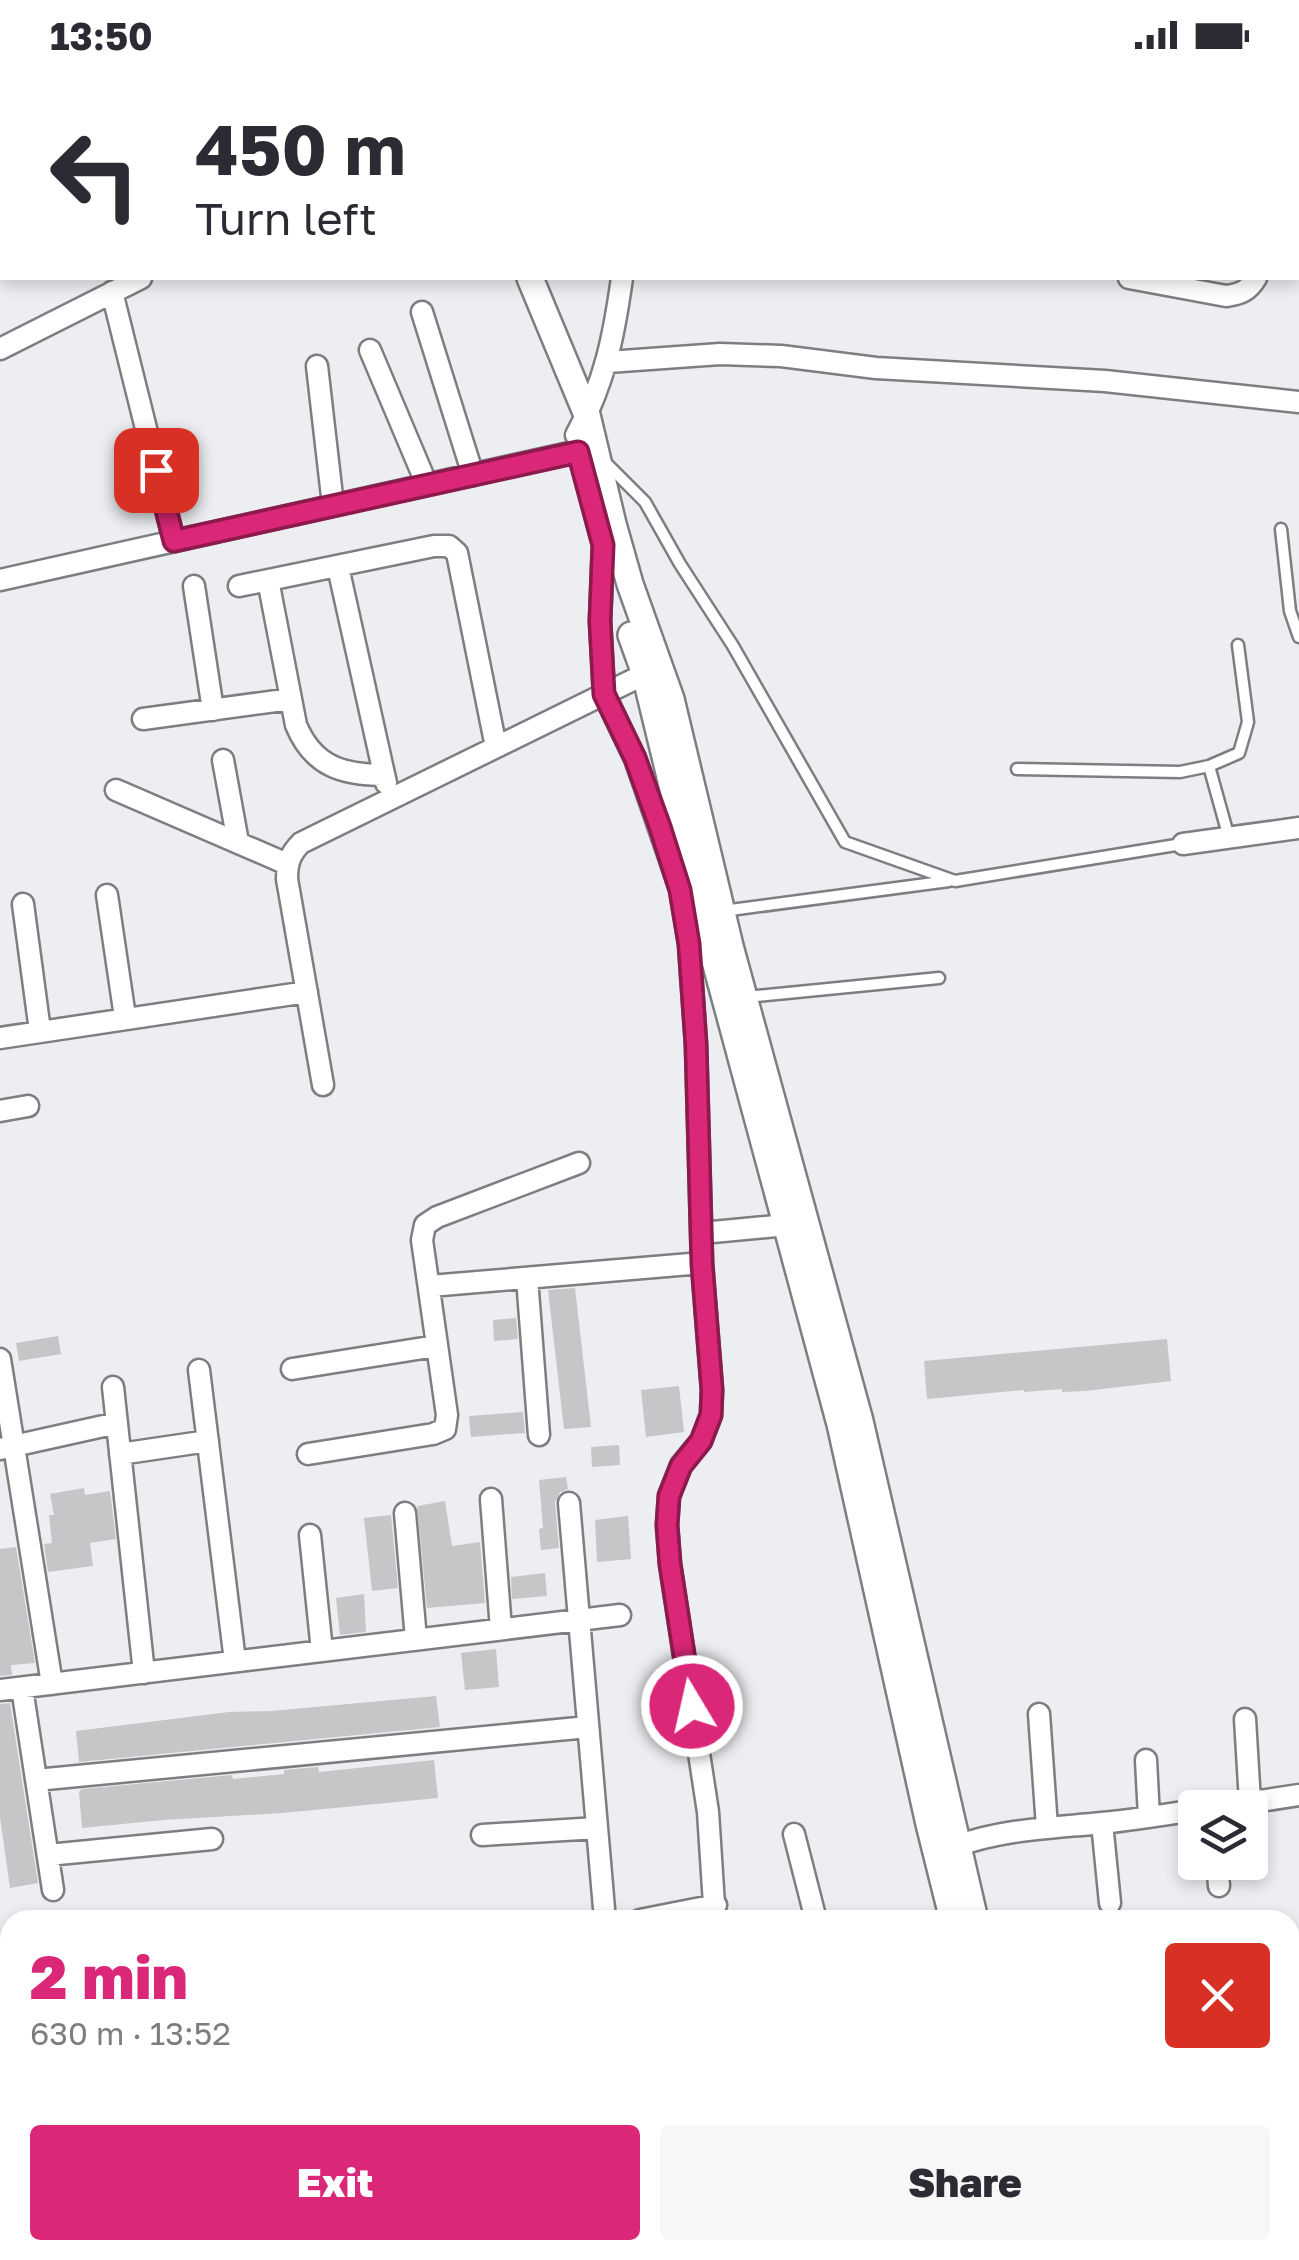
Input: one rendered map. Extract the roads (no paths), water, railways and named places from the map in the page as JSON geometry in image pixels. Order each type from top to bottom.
[{"type":"street","points":[[0,349],[137,280]]},
{"type":"street","points":[[514,280],[584,438],[603,545],[645,674],[712,950],[840,1424],[951,1910]]},
{"type":"street","points":[[531,280],[671,699],[722,911],[860,1421],[973,1910]]},
{"type":"street","points":[[584,438],[608,362],[622,280]]},
{"type":"street","points":[[1140,280],[1226,296],[1242,294],[1255,280]]},
{"type":"street","points":[[112,292],[174,541]]},
{"type":"street","points":[[422,312],[473,475]]},
{"type":"street","points":[[370,350],[427,485]]},
{"type":"street","points":[[608,362],[720,354],[781,356],[876,368],[1105,381],[1299,402]]},
{"type":"street","points":[[317,366],[334,506]]},
{"type":"street","points":[[0,580],[473,475],[584,438]]},
{"type":"street","points":[[603,545],[600,621],[604,694],[635,758],[680,890],[689,944],[702,1264],[712,1390],[711,1415],[701,1441],[681,1466],[669,1496],[667,1525],[708,1812],[716,1910]]},
{"type":"street","points":[[239,586],[448,546],[457,553],[496,747]]},
{"type":"street","points":[[338,567],[390,800]]},
{"type":"street","points":[[268,580],[302,740],[325,762],[345,772],[384,774]]},
{"type":"street","points":[[194,586],[213,710]]},
{"type":"street","points":[[323,1085],[287,879],[292,852],[302,843],[645,674]]},
{"type":"street","points":[[143,719],[291,699]]},
{"type":"street","points":[[223,760],[238,842]]},
{"type":"street","points":[[116,790],[287,864]]},
{"type":"street","points":[[1183,844],[1299,828]]},
{"type":"street","points":[[107,895],[124,1018]]},
{"type":"street","points":[[22,904],[40,1031]]},
{"type":"street","points":[[0,1038],[307,992]]},
{"type":"street","points":[[0,1110],[28,1106]]},
{"type":"street","points":[[308,1454],[445,1429],[447,1416],[422,1240],[425,1225],[579,1163]]},
{"type":"street","points":[[702,1234],[787,1224]]},
{"type":"street","points":[[430,1286],[702,1264]]},
{"type":"street","points":[[528,1278],[539,1434]]},
{"type":"street","points":[[292,1369],[436,1346]]},
{"type":"street","points":[[0,1358],[7,1447],[52,1684]]},
{"type":"street","points":[[199,1370],[235,1662]]},
{"type":"street","points":[[113,1387],[144,1673]]},
{"type":"street","points":[[7,1447],[117,1423]]},
{"type":"street","points":[[120,1454],[208,1441]]},
{"type":"street","points":[[491,1499],[501,1629]]},
{"type":"street","points":[[569,1503],[604,1910]]},
{"type":"street","points":[[406,1512],[416,1638]]},
{"type":"street","points":[[310,1535],[322,1651]]},
{"type":"street","points":[[53,1890],[36,1780],[11,1689],[620,1615]]},
{"type":"street","points":[[1039,1714],[1047,1826]]},
{"type":"street","points":[[1245,1719],[1249,1790]]},
{"type":"street","points":[[36,1780],[588,1727]]},
{"type":"street","points":[[1146,1760],[1149,1817]]},
{"type":"street","points":[[1268,1799],[1299,1795]]},
{"type":"street","points":[[957,1846],[985,1836],[1047,1826],[1178,1813]]},
{"type":"street","points":[[1102,1823],[1110,1903]]},
{"type":"street","points":[[482,1835],[597,1828]]},
{"type":"street","points":[[794,1834],[813,1910]]},
{"type":"street","points":[[48,1855],[212,1839]]},
{"type":"street","points":[[1218,1880],[1218,1886]]},
{"type":"lane","points":[[584,438],[644,502],[845,842],[955,881]]},
{"type":"lane","points":[[1281,529],[1290,611],[1299,638]]},
{"type":"lane","points":[[1017,769],[1180,772],[1209,766],[1238,753],[1248,722],[1238,645]]},
{"type":"lane","points":[[1209,766],[1230,838]]},
{"type":"lane","points":[[722,911],[955,881],[1183,844]]},
{"type":"lane","points":[[745,997],[938,978]]}]
